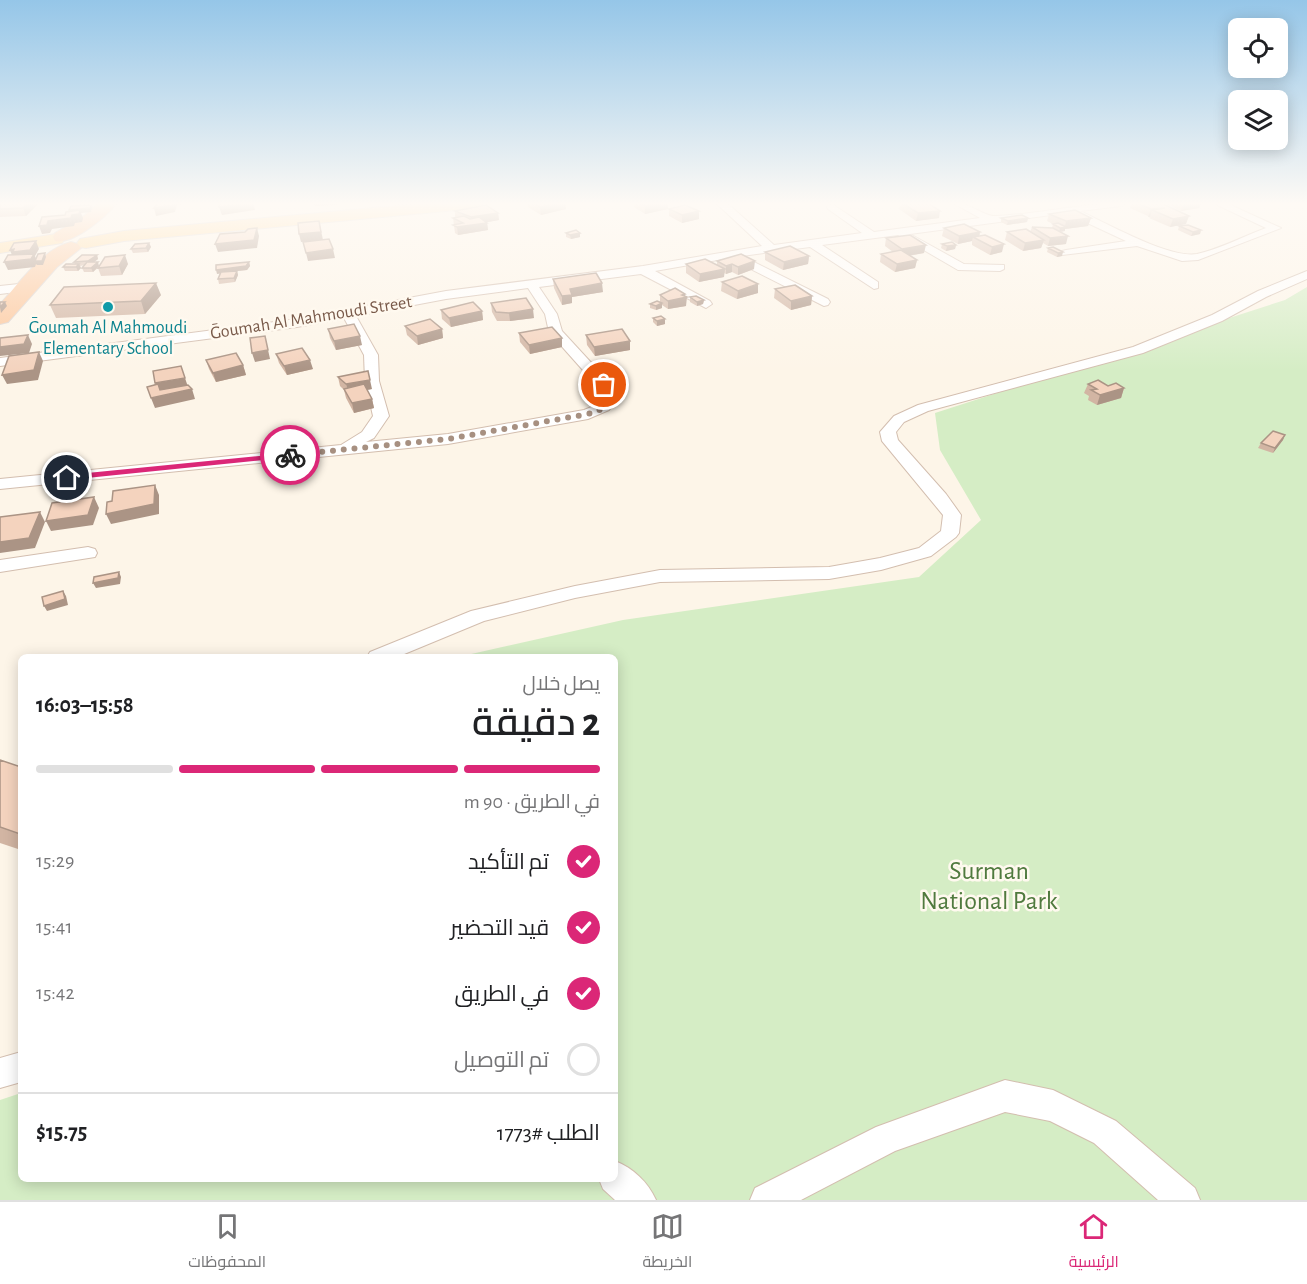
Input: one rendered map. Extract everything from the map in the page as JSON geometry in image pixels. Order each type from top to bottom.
[{"type":"highway","points":[[0,317],[54,259]]},
{"type":"street","name":"Ḡoumah Al Mahmoudi Street","points":[[0,362],[297,323],[446,295],[643,270],[707,259]]},
{"type":"street","points":[[738,259],[824,302]]},
{"type":"street","points":[[835,259],[874,285]]},
{"type":"street","points":[[947,259],[962,268],[1000,267]]},
{"type":"street","points":[[643,270],[706,304]]},
{"type":"street","points":[[384,654],[478,616],[575,591],[660,576],[829,573],[881,564],[925,552],[950,533],[952,515],[890,441],[888,432],[899,420],[923,408],[1137,350],[1217,318],[1262,294],[1307,275]]},
{"type":"street","points":[[0,484],[448,439],[579,416],[604,407],[609,400],[604,385],[556,332],[552,314],[532,285]]},
{"type":"street","points":[[0,290],[28,287]]},
{"type":"street","points":[[340,450],[368,435],[381,416],[372,381],[371,355],[348,313]]},
{"type":"street","points":[[0,566],[88,553]]},
{"type":"street","points":[[0,1073],[18,1068]]},
{"type":"street","points":[[767,1200],[887,1138],[1005,1096],[1053,1106],[1105,1132],[1183,1200]]},
{"type":"street","points":[[618,1180],[639,1200]]},
{"type":"green space","name":"Surman National Park","points":[[1307,287],[1307,1200],[0,1200],[0,1100],[18,1094],[18,1182],[618,1182],[618,654],[471,654],[623,620],[919,577],[981,520],[940,450],[935,413],[1285,300]]},
{"type":"building","points":[[6,259],[31,259],[4,262]]},
{"type":"building","points":[[77,259],[91,259],[88,261],[74,262]]},
{"type":"building","points":[[104,259],[123,259],[119,266],[98,268]]},
{"type":"building","points":[[705,259],[725,269],[700,274],[686,264]]},
{"type":"building","points":[[751,259],[755,261],[738,267],[732,264],[726,266],[717,261]]},
{"type":"building","points":[[778,259],[796,259],[784,262]]},
{"type":"building","points":[[889,259],[917,260],[897,264]]},
{"type":"building","points":[[87,262],[98,262],[91,268],[82,268]]},
{"type":"building","points":[[249,262],[246,266],[216,270],[216,265]]},
{"type":"building","points":[[66,264],[79,264],[76,267],[63,267]]},
{"type":"building","points":[[237,271],[234,278],[218,279],[221,272]]},
{"type":"building","points":[[596,273],[602,283],[570,289],[572,295],[562,296],[553,279]]},
{"type":"building","points":[[742,276],[758,284],[738,291],[722,282]]},
{"type":"building","points":[[156,283],[141,301],[50,305],[64,287]]},
{"type":"building","points":[[795,285],[812,296],[791,301],[775,289]]},
{"type":"building","points":[[675,288],[687,297],[668,301],[660,295]]},
{"type":"building","points":[[696,296],[704,300],[697,302],[690,297]]},
{"type":"building","points":[[526,298],[533,309],[509,313],[496,312],[491,303]]},
{"type":"building","points":[[657,301],[662,303],[656,306],[650,304]]},
{"type":"building","points":[[473,302],[482,311],[449,318],[441,310]]},
{"type":"building","points":[[661,316],[665,319],[657,321],[653,318]]},
{"type":"building","points":[[430,319],[442,329],[417,336],[405,326]]},
{"type":"building","points":[[354,324],[360,336],[334,341],[328,329]]},
{"type":"building","points":[[552,327],[562,338],[529,345],[519,333]]},
{"type":"building","points":[[622,329],[630,341],[594,347],[586,335]]},
{"type":"building","points":[[28,335],[24,344],[0,347],[0,338]]},
{"type":"building","points":[[265,336],[268,350],[252,353],[250,338]]},
{"type":"building","points":[[302,348],[310,360],[284,366],[276,354]]},
{"type":"building","points":[[39,352],[34,370],[2,375],[9,356]]},
{"type":"building","points":[[236,353],[243,365],[213,373],[206,360]]},
{"type":"building","points":[[181,366],[185,378],[155,383],[153,371]]},
{"type":"building","points":[[368,371],[370,380],[346,384],[338,377]]},
{"type":"building","points":[[1098,380],[1108,386],[1116,383],[1124,388],[1100,395],[1091,390],[1097,389],[1088,384]]},
{"type":"building","points":[[158,384],[160,390],[188,385],[192,389],[151,398],[147,387]]},
{"type":"building","points":[[364,384],[372,399],[352,403],[344,389]]},
{"type":"building","points":[[1273,431],[1285,435],[1275,448],[1261,443]]},
{"type":"building","points":[[155,485],[154,504],[106,514],[107,502],[112,501],[113,491]]},
{"type":"building","points":[[94,497],[88,515],[46,521],[52,503]]},
{"type":"building","points":[[40,512],[29,538],[0,542],[0,517]]},
{"type":"building","points":[[119,572],[118,578],[93,583],[94,577]]},
{"type":"building","points":[[63,591],[65,599],[44,606],[42,597]]},
{"type":"building","points":[[0,760],[18,766],[18,833],[0,827]]},
{"type":"way so far","points":[[290,455],[448,439],[588,414],[601,410],[608,403],[604,385]]},
{"type":"place","name":"Ḡoumah Al Mahmoudi Elementary School","points":[[108,307]]},
{"type":"route","points":[[67,478],[290,455]]}]
